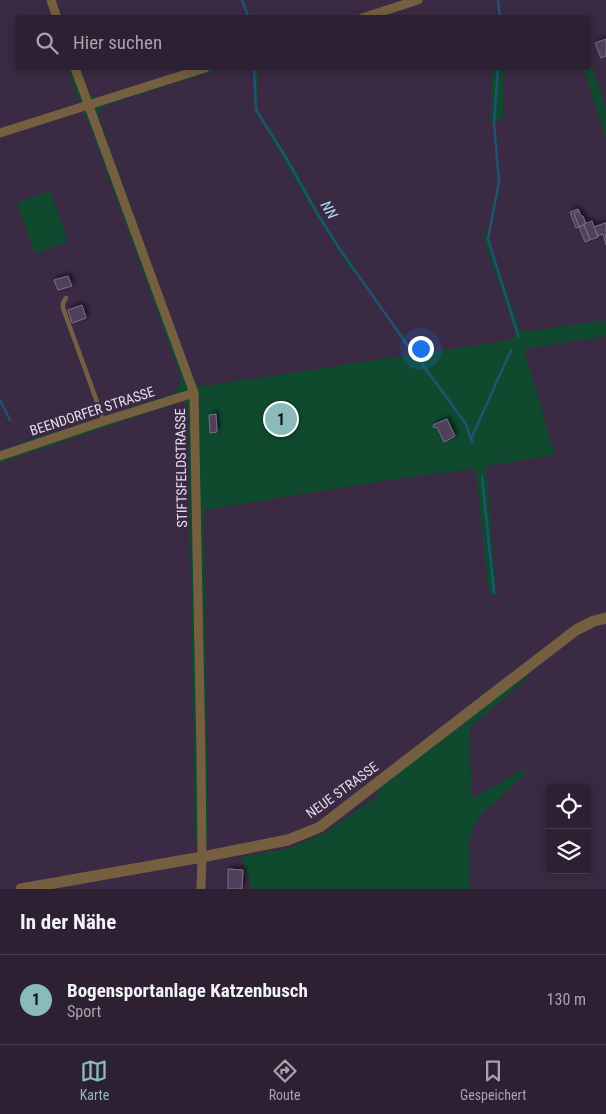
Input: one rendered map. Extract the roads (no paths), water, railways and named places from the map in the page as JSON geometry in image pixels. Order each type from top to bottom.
[{"type":"street","points":[[51,0],[56,15]]},
{"type":"street","points":[[371,15],[418,0]]},
{"type":"street","name":"STIFTSFELDSTRASSE","points":[[76,70],[194,393],[201,889]]},
{"type":"street","points":[[0,133],[198,70]]},
{"type":"street","name":"BEENDORFER STRASSE","points":[[0,456],[194,393]]},
{"type":"street","name":"NEUE STRASSE","points":[[21,889],[288,840],[320,827],[576,630],[594,621],[606,618]]},
{"type":"lane","points":[[66,298],[63,308],[104,421]]},
{"type":"waterway","name":"NN","points":[[242,0],[248,15]]},
{"type":"waterway","name":"NN","points":[[498,0],[500,15]]},
{"type":"waterway","name":"NN","points":[[254,70],[256,110],[339,248],[413,353]]},
{"type":"waterway","name":"NN","points":[[498,70],[494,123],[499,182],[488,239],[518,337]]},
{"type":"waterway","name":"NN","points":[[471,439],[511,350]]},
{"type":"waterway","name":"NN","points":[[422,364],[466,424],[472,442]]},
{"type":"waterway","points":[[0,400],[10,420]]},
{"type":"waterway","points":[[482,477],[494,593]]},
{"type":"place","name":"Bogensportanlage Katzenbusch","points":[[281,419]]}]
